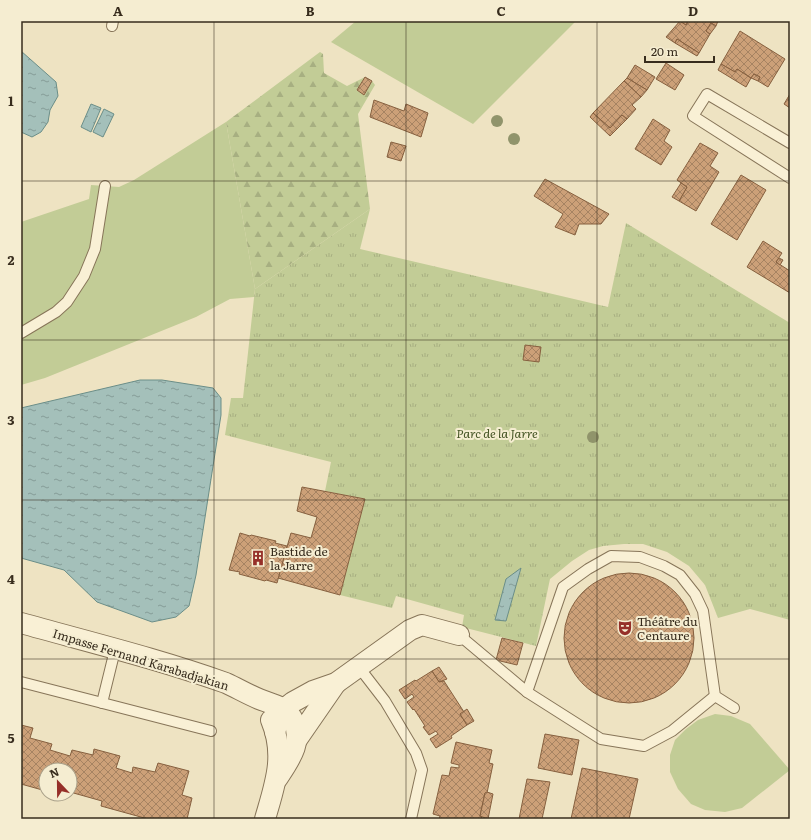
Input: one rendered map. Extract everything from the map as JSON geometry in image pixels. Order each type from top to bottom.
[{"type":"street","name":"Impasse Fernand Karabadjakian","points":[[21,623],[186,670],[227,684],[284,709]]},
{"type":"street","points":[[277,778],[291,758],[298,738],[336,683],[410,630],[422,625],[459,635]]},
{"type":"street","points":[[275,732],[278,719],[284,709],[293,702],[313,691],[336,683]]},
{"type":"street","points":[[260,699],[275,732],[278,753],[277,778],[265,819]]},
{"type":"street","points":[[284,709],[292,718],[298,738]]},
{"type":"lane","points":[[790,143],[707,94],[694,116],[790,178]]},
{"type":"lane","points":[[21,333],[56,312],[67,302],[84,276],[95,249],[105,186]]},
{"type":"lane","points":[[527,692],[563,587],[588,569],[611,556],[640,557],[664,566],[680,575],[695,594],[703,611],[715,696],[734,708]]},
{"type":"lane","points":[[459,635],[527,692],[601,739],[644,746],[672,731],[715,696]]},
{"type":"lane","points":[[102,703],[115,650]]},
{"type":"lane","points":[[358,666],[385,701],[416,754],[422,770],[411,819]]},
{"type":"lane","points":[[21,682],[211,731]]},
{"type":"green space","points":[[356,21],[576,21],[473,124],[331,42]]},
{"type":"green space","points":[[320,52],[323,54],[324,73],[347,86],[365,77],[357,90],[364,95],[372,81],[375,85],[358,114],[370,209],[255,289],[226,122]]},
{"type":"green space","points":[[226,122],[255,289],[254,297],[230,299],[196,317],[45,378],[21,385],[21,222],[89,199],[91,185],[119,187],[134,180]]},
{"type":"green space","name":"Parc de la Jarre","points":[[370,209],[360,249],[608,307],[626,223],[790,323],[790,620],[750,609],[718,618],[705,585],[689,566],[667,552],[643,544],[603,546],[589,550],[572,561],[550,579],[536,646],[462,627],[464,615],[396,596],[392,608],[340,595],[365,499],[325,491],[331,462],[225,435],[231,398],[243,398],[255,289]]},
{"type":"green space","points":[[715,714],[731,716],[750,724],[790,770],[742,808],[725,812],[705,810],[691,804],[678,789],[670,772],[670,755],[675,740],[698,720]]},
{"type":"water","points":[[21,51],[56,82],[58,96],[50,110],[48,122],[41,132],[32,137],[21,132]]},
{"type":"water","points":[[91,104],[101,108],[91,132],[81,127]]},
{"type":"water","points":[[104,109],[114,114],[103,137],[93,132]]},
{"type":"water","points":[[140,380],[162,380],[213,388],[221,398],[221,415],[196,575],[189,606],[176,617],[152,622],[97,602],[64,570],[21,558],[21,408]]},
{"type":"water","points":[[521,568],[506,621],[495,620],[506,579]]},
{"type":"building","points":[[680,21],[686,25],[688,21],[718,21],[716,26],[711,23],[706,31],[710,34],[699,53],[677,39],[675,43],[666,37]]},
{"type":"building","points":[[680,21],[688,21],[686,25]]},
{"type":"building","points":[[711,23],[716,26],[710,34],[706,31]]},
{"type":"building","points":[[740,31],[785,59],[768,87],[758,81],[760,77],[754,74],[751,78],[737,69],[735,72],[721,64]]},
{"type":"building","points":[[677,39],[699,53],[697,56],[675,43]]},
{"type":"building","points":[[666,63],[684,75],[675,90],[656,79]]},
{"type":"building","points":[[721,64],[735,72],[737,69],[751,78],[746,87],[718,70]]},
{"type":"building","points":[[635,65],[655,77],[647,90],[627,78]]},
{"type":"building","points":[[754,74],[760,77],[758,81],[751,78]]},
{"type":"building","points":[[365,77],[372,81],[364,95],[357,90]]},
{"type":"building","points":[[627,78],[647,90],[641,97],[624,81]]},
{"type":"building","points":[[624,81],[641,97],[632,105],[636,109],[627,119],[622,115],[610,128],[593,113]]},
{"type":"building","points":[[790,94],[790,108],[784,104]]},
{"type":"building","points":[[374,100],[404,111],[406,104],[428,113],[421,137],[370,117]]},
{"type":"building","points":[[593,113],[610,128],[622,115],[627,119],[610,136],[590,117]]},
{"type":"building","points":[[653,119],[670,130],[664,141],[672,147],[661,165],[635,149]]},
{"type":"building","points":[[391,142],[406,146],[401,161],[387,157]]},
{"type":"building","points":[[700,143],[718,153],[710,166],[719,172],[696,211],[679,201],[687,187],[677,180]]},
{"type":"building","points":[[741,175],[766,190],[737,240],[711,224]]},
{"type":"building","points":[[545,179],[609,214],[601,224],[579,224],[575,235],[555,227],[563,214],[534,196]]},
{"type":"building","points":[[681,183],[687,187],[679,201],[672,197]]},
{"type":"building","points":[[763,241],[782,253],[776,262],[790,271],[790,293],[747,267]]},
{"type":"building","points":[[779,258],[783,260],[780,265],[776,262]]},
{"type":"building","points":[[525,345],[541,347],[539,362],[523,360]]},
{"type":"building","points":[[302,487],[365,499],[340,595],[278,578],[291,533],[311,538],[317,517],[297,511]]},
{"type":"building","name":"Bastide de la Jarre","points":[[240,533],[276,541],[275,543],[287,546],[277,583],[239,574],[240,572],[229,570]]},
{"type":"building","points":[[635,573],[660,580],[675,592],[687,607],[693,625],[693,651],[687,669],[675,684],[660,696],[642,702],[623,703],[598,696],[583,684],[571,669],[565,651],[564,632],[571,607],[583,592],[598,580],[616,574]]},
{"type":"building","points":[[502,638],[523,643],[517,665],[496,660]]},
{"type":"building","points":[[439,667],[447,679],[439,682],[432,671]]},
{"type":"building","points":[[432,671],[439,682],[444,681],[464,712],[460,714],[467,725],[451,736],[452,738],[436,748],[430,739],[438,734],[436,731],[429,735],[414,709],[413,710],[407,702],[414,697],[412,694],[405,699],[399,690]]},
{"type":"building","points":[[467,709],[474,721],[467,725],[460,714]]},
{"type":"building","points":[[21,725],[33,728],[30,738],[52,744],[50,750],[70,756],[72,750],[93,755],[94,749],[120,756],[116,768],[132,773],[133,767],[155,772],[158,763],[189,771],[182,795],[192,798],[187,819],[148,819],[101,806],[102,801],[78,794],[78,762],[38,762],[38,789],[21,784]]},
{"type":"building","points":[[545,734],[579,740],[572,775],[538,768]]},
{"type":"building","points":[[456,742],[492,750],[489,763],[493,764],[487,793],[485,793],[480,816],[482,816],[481,819],[439,819],[440,816],[433,814],[442,775],[449,776],[451,767],[459,768],[459,765],[451,763]]},
{"type":"building","points":[[582,768],[638,779],[629,819],[571,819]]},
{"type":"building","points":[[527,779],[550,782],[542,819],[519,819]]},
{"type":"building","points":[[487,792],[493,794],[488,819],[480,816],[485,793]]},
{"type":"place","name":"Bastide de la Jarre","points":[[258,558]]},
{"type":"place","name":"Théâtre du Centaure","points":[[625,628]]}]
